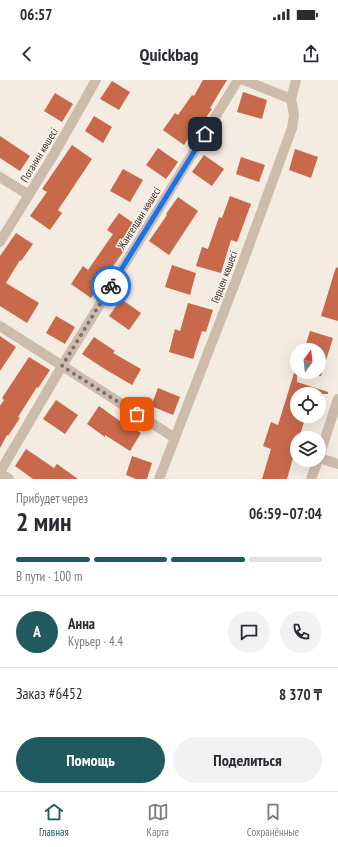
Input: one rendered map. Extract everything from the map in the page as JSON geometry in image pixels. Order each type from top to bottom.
[{"type":"street","name":"Потанин көшесі","points":[[0,242],[96,80]]},
{"type":"street","name":"Жангелдин көшесі","points":[[0,473],[62,366],[238,80]]},
{"type":"street","points":[[244,80],[291,99]]},
{"type":"street","name":"Герцен көшесі","points":[[159,479],[240,270],[292,128],[294,115],[291,99],[296,80]]},
{"type":"street","points":[[0,177],[29,195]]},
{"type":"street","points":[[0,326],[174,438]]},
{"type":"street","points":[[326,436],[338,399]]},
{"type":"street","points":[[326,460],[338,464]]},
{"type":"street","points":[[311,479],[316,467]]},
{"type":"street","points":[[0,473],[9,479]]},
{"type":"building","points":[[203,80],[227,80],[210,108],[212,109],[200,126],[198,124],[184,145],[163,130],[175,113],[178,115],[192,95],[194,96]]},
{"type":"building","points":[[112,81],[130,92],[119,110],[100,99]]},
{"type":"building","points":[[243,92],[267,100],[262,119],[237,112]]},
{"type":"building","points":[[55,93],[73,104],[62,122],[44,111]]},
{"type":"building","points":[[94,116],[112,127],[103,143],[85,131]]},
{"type":"building","points":[[0,136],[30,156],[20,171],[0,158]]},
{"type":"building","points":[[72,145],[92,159],[58,210],[62,213],[50,230],[30,216],[47,192],[42,189]]},
{"type":"building","points":[[158,148],[178,162],[166,179],[146,165]]},
{"type":"building","points":[[295,149],[318,157],[311,178],[289,170]]},
{"type":"building","points":[[204,155],[224,169],[212,186],[192,172]]},
{"type":"building","points":[[241,157],[265,165],[259,182],[236,174]]},
{"type":"building","points":[[123,169],[143,180],[130,202],[110,191]]},
{"type":"building","points":[[230,196],[251,204],[237,242],[231,240],[221,273],[196,266],[202,247],[208,249],[219,217],[222,218]]},
{"type":"building","points":[[178,197],[198,211],[169,255],[149,241]]},
{"type":"building","points":[[119,213],[139,227],[91,298],[71,284],[83,266],[88,270],[113,234],[107,230]]},
{"type":"building","points":[[16,233],[33,244],[21,261],[20,260],[6,283],[39,303],[27,323],[0,306],[0,256]]},
{"type":"building","points":[[172,265],[196,273],[190,295],[165,287]]},
{"type":"building","points":[[336,267],[338,268],[338,321],[321,316]]},
{"type":"building","points":[[121,299],[141,313],[129,330],[109,316]]},
{"type":"building","points":[[188,303],[213,310],[206,332],[202,331],[193,359],[169,352],[175,329],[180,331]]},
{"type":"building","points":[[56,316],[75,327],[65,344],[46,333]]},
{"type":"building","points":[[310,331],[333,338],[326,360],[326,343],[306,343]]},
{"type":"building","points":[[0,336],[16,347],[0,371]]},
{"type":"building","points":[[94,337],[115,351],[113,353],[141,369],[132,385],[82,354]]},
{"type":"building","points":[[29,357],[50,370],[38,388],[37,387],[18,417],[20,418],[8,436],[7,435],[0,448],[0,406],[4,400],[2,398]]},
{"type":"building","points":[[292,379],[297,379],[297,382],[312,387],[290,387],[290,423],[304,423],[301,431],[290,431],[290,467],[287,479],[262,479],[271,449],[263,446],[271,422],[278,425]]},
{"type":"building","points":[[158,388],[180,397],[173,415],[151,406]]},
{"type":"building","points":[[56,400],[78,415],[65,434],[43,419]]},
{"type":"building","points":[[99,406],[124,424],[125,423],[141,433],[130,451],[105,435],[105,437],[87,424]]},
{"type":"building","points":[[26,449],[54,468],[57,464],[78,479],[33,479],[15,466]]},
{"type":"building","points":[[132,456],[152,463],[147,479],[136,479],[126,475]]},
{"type":"way so far","points":[[111,286],[62,366],[137,414]]},
{"type":"route","points":[[111,286],[205,134]]}]
